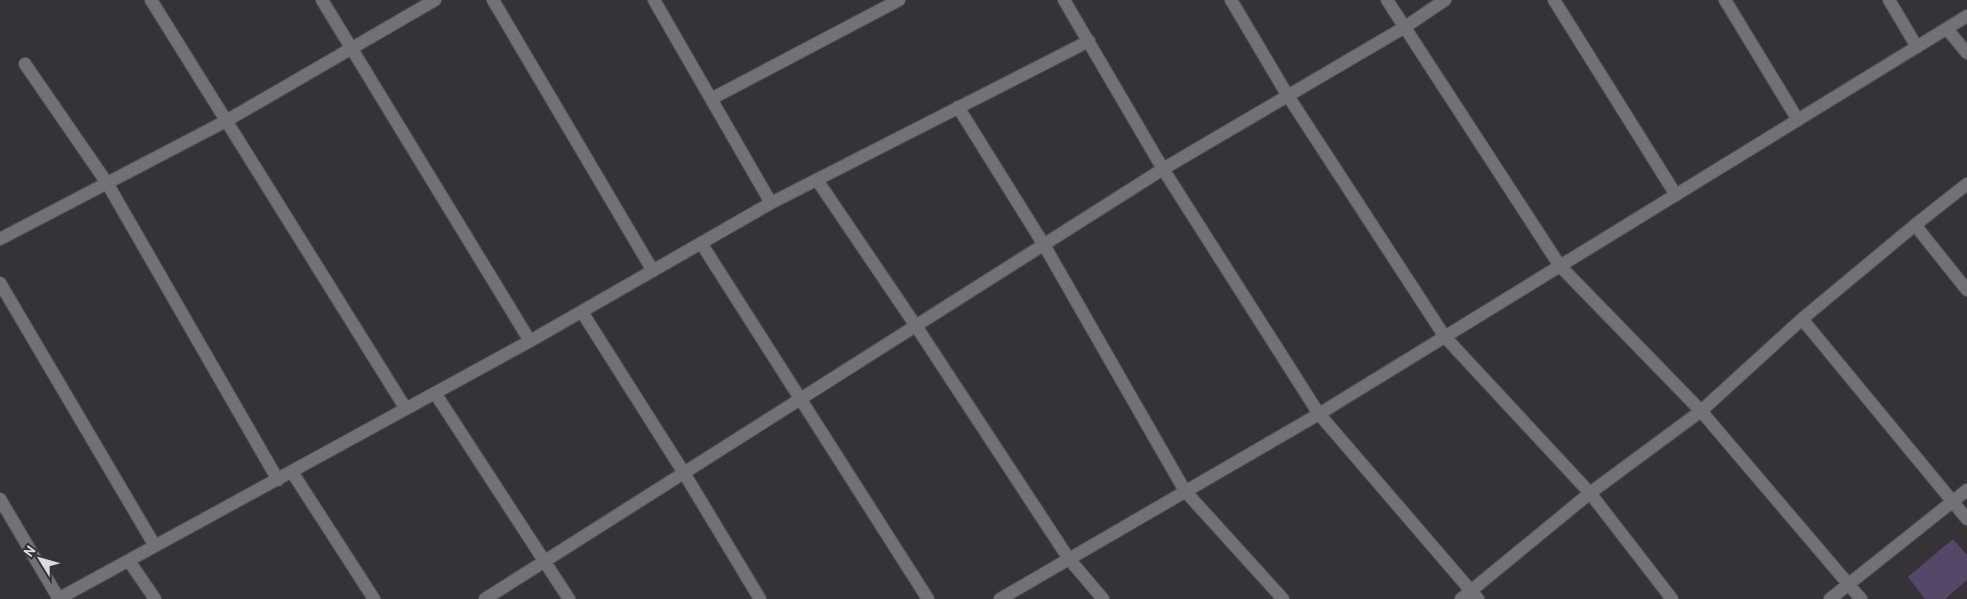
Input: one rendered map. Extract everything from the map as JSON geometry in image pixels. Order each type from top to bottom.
[{"type":"street","points":[[151,0],[406,409]]},
{"type":"street","points":[[322,0],[530,341]]},
{"type":"street","points":[[0,239],[226,121],[435,0]]},
{"type":"street","points":[[493,0],[653,271]]},
{"type":"street","points":[[654,0],[771,203]]},
{"type":"street","points":[[711,99],[899,0]]},
{"type":"street","points":[[1064,0],[1163,169],[1318,414],[1470,596],[1590,493],[1702,411],[1802,319],[1915,224],[1967,184]]},
{"type":"street","points":[[1231,0],[1288,96],[1445,337],[1590,493],[1672,599]]},
{"type":"street","points":[[1387,0],[1560,266],[1702,411],[1861,599]]},
{"type":"street","points":[[485,599],[1163,169],[1405,27],[1445,0]]},
{"type":"street","points":[[1554,0],[1676,195]]},
{"type":"street","points":[[1725,0],[1798,120]]},
{"type":"street","points":[[1888,0],[1917,47]]},
{"type":"street","points":[[1000,599],[1318,414],[1967,16]]},
{"type":"street","points":[[1947,29],[1967,53]]},
{"type":"street","points":[[0,499],[58,599],[530,341],[771,203],[1089,40]]},
{"type":"street","points":[[25,64],[107,183],[278,480]]},
{"type":"street","points":[[958,108],[1044,245],[1186,492],[1283,599]]},
{"type":"street","points":[[817,180],[1070,559],[1103,599]]},
{"type":"street","points":[[1915,224],[1967,290]]},
{"type":"street","points":[[701,243],[928,599]]},
{"type":"street","points":[[0,283],[156,546]]},
{"type":"street","points":[[582,312],[684,473],[760,599]]},
{"type":"street","points":[[1802,319],[1967,519]]},
{"type":"street","points":[[435,393],[569,599]]},
{"type":"street","points":[[292,472],[374,599]]},
{"type":"street","points":[[1830,599],[1967,490]]},
{"type":"street","points":[[129,561],[155,599]]},
{"type":"building","points":[[1953,539],[1967,555],[1967,580],[1945,599],[1925,599],[1908,577]]}]
